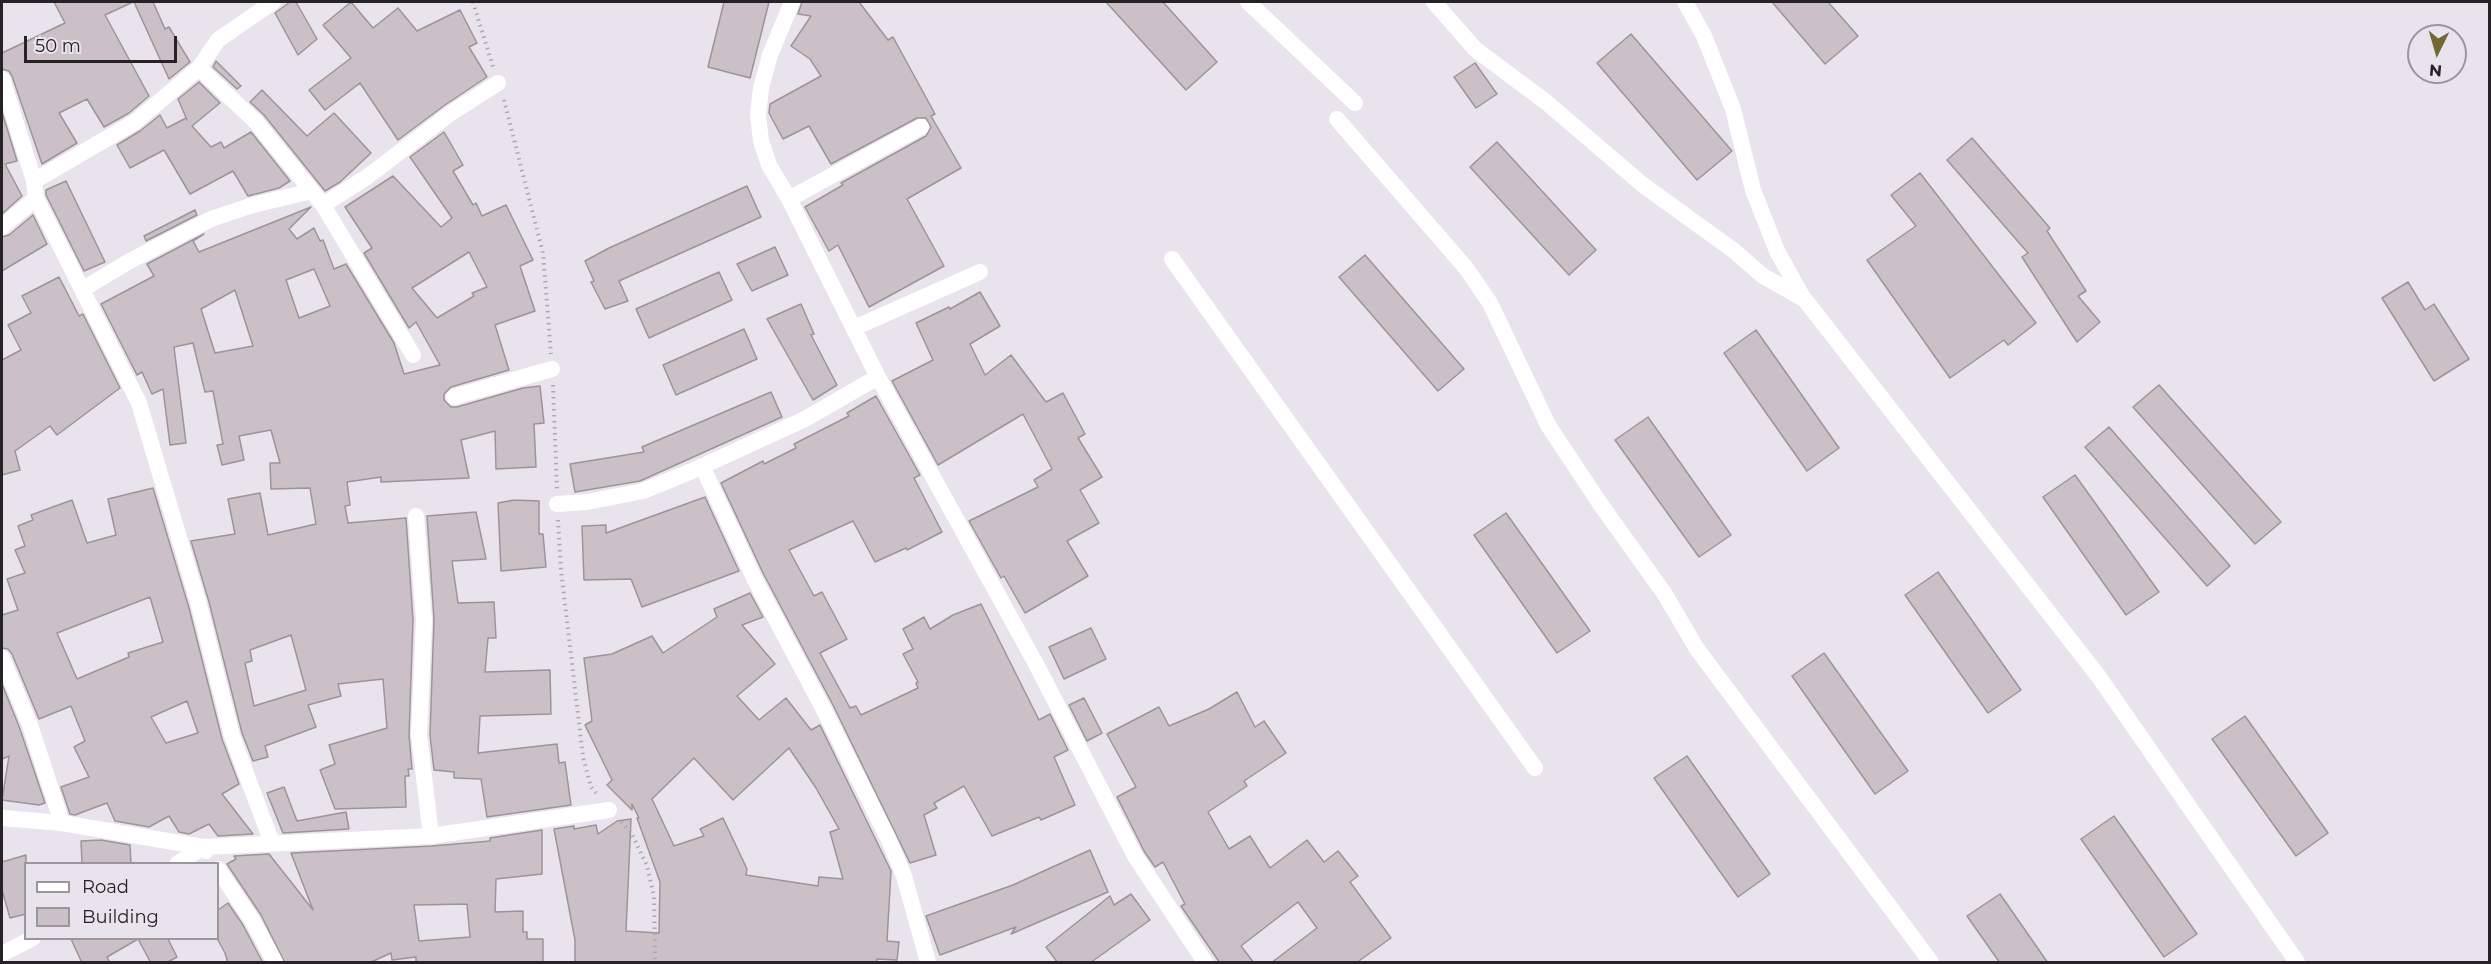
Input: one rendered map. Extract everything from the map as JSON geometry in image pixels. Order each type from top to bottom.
[{"type":"street","points":[[2,226],[35,190],[135,122],[199,68],[218,40],[273,2]]},
{"type":"street","points":[[792,2],[770,55],[761,88],[758,115],[761,141],[769,165],[878,377],[1036,664],[1135,856],[1205,963]]},
{"type":"street","points":[[1248,2],[1355,103]]},
{"type":"street","points":[[1434,2],[1475,49],[1546,102],[1643,185],[1733,250],[1763,276],[1804,300]]},
{"type":"street","points":[[1685,2],[1704,36],[1733,109],[1754,190],[1777,251],[1804,300],[2099,677],[2297,963]]},
{"type":"street","points":[[199,68],[256,122],[323,205],[413,355]]},
{"type":"street","points":[[2,79],[35,190],[140,403],[199,605],[232,736],[272,843]]},
{"type":"street","points":[[323,205],[367,177],[451,113],[498,83]]},
{"type":"street","points":[[1336,119],[1466,268],[1490,303],[1548,425],[1601,505],[1664,593],[1697,650],[1931,963]]},
{"type":"street","points":[[789,200],[921,127]]},
{"type":"street","points":[[83,289],[128,262],[211,219],[252,205],[312,191]]},
{"type":"street","points":[[1172,259],[1535,768]]},
{"type":"street","points":[[854,328],[980,272]]},
{"type":"street","points":[[454,397],[552,369]]},
{"type":"street","points":[[557,504],[587,502],[643,490],[805,419],[878,377]]},
{"type":"street","points":[[702,466],[754,578],[888,838],[904,876],[928,962]]},
{"type":"street","points":[[416,516],[424,620],[419,735],[431,836]]},
{"type":"street","points":[[2,658],[30,725],[62,823]]},
{"type":"street","points":[[2,818],[62,823],[203,847],[431,836],[609,810]]},
{"type":"street","points":[[180,862],[203,847]]},
{"type":"street","points":[[203,847],[213,862]]},
{"type":"street","points":[[219,870],[252,920],[275,963]]},
{"type":"street","points":[[2,954],[31,940]]},
{"type":"building","points":[[54,2],[133,2],[105,15],[149,96],[129,113],[104,127],[87,99],[59,113],[77,143],[42,164],[12,76],[9,71],[2,69],[2,53],[65,23]]},
{"type":"building","points":[[134,2],[153,2],[165,29],[169,27],[190,62],[169,79]]},
{"type":"building","points":[[290,2],[296,2],[317,39],[298,55],[275,13]]},
{"type":"building","points":[[351,2],[373,28],[398,8],[417,31],[460,10],[477,43],[469,47],[487,77],[398,140],[360,83],[325,110],[309,90],[351,58],[323,25]]},
{"type":"building","points":[[724,2],[769,2],[750,78],[708,67]]},
{"type":"building","points":[[802,2],[859,2],[888,40],[893,37],[935,114],[931,116],[961,168],[907,199],[944,266],[869,307],[838,245],[829,251],[805,207],[843,185],[841,183],[926,136],[931,127],[926,118],[917,118],[831,164],[809,126],[783,139],[769,113],[770,104],[821,76],[810,59],[791,46],[811,16],[798,14]]},
{"type":"building","points":[[1106,2],[1163,2],[1217,62],[1186,90]]},
{"type":"building","points":[[1772,2],[1828,2],[1858,36],[1825,64]]},
{"type":"building","points":[[1631,34],[1732,151],[1697,180],[1597,63]]},
{"type":"building","points":[[216,61],[241,86],[237,89],[213,67]]},
{"type":"building","points":[[1475,63],[1497,94],[1476,108],[1454,77]]},
{"type":"building","points":[[199,82],[220,103],[192,126],[211,147],[221,142],[224,148],[251,132],[290,181],[279,188],[248,196],[233,171],[190,194],[164,150],[130,168],[117,145],[160,115],[167,128],[186,118],[187,120],[178,99]]},
{"type":"building","points":[[262,90],[307,136],[334,113],[371,153],[340,182],[325,191],[264,115],[250,102]]},
{"type":"building","points":[[2,112],[17,161],[5,164],[22,196],[2,214]]},
{"type":"building","points":[[444,132],[463,165],[453,171],[473,205],[476,203],[482,216],[506,205],[533,260],[520,266],[535,311],[495,325],[509,370],[451,387],[444,394],[444,400],[451,407],[457,407],[523,388],[540,386],[544,423],[534,424],[536,467],[496,469],[495,431],[461,440],[469,478],[381,482],[381,477],[347,482],[350,505],[345,506],[348,523],[406,518],[413,620],[409,735],[412,769],[408,769],[409,776],[405,776],[406,807],[335,809],[320,770],[335,764],[329,745],[387,728],[383,679],[338,684],[341,696],[308,705],[316,727],[265,746],[268,757],[253,761],[242,733],[191,541],[235,534],[228,499],[260,493],[268,535],[316,524],[310,488],[271,489],[270,463],[280,463],[271,430],[239,436],[244,460],[222,465],[217,445],[223,444],[213,391],[205,392],[193,343],[174,347],[186,443],[170,445],[163,389],[152,394],[142,372],[137,375],[101,304],[154,276],[147,264],[204,234],[193,241],[199,252],[311,207],[289,229],[297,239],[314,228],[320,241],[323,240],[334,269],[346,264],[394,343],[404,374],[440,365],[416,322],[409,328],[364,253],[372,248],[345,207],[393,176],[441,227],[452,218],[410,157]],"holes":[[[469,252],[487,287],[472,293],[474,296],[437,318],[412,288]],[[314,269],[330,306],[299,318],[286,280]],[[235,290],[253,346],[215,353],[201,309]],[[291,635],[306,690],[254,706],[245,663],[252,661],[250,650]]]},
{"type":"building","points":[[1972,138],[2050,228],[2047,231],[2086,291],[2078,296],[2100,322],[2077,342],[2022,257],[2028,253],[1947,160]]},
{"type":"building","points":[[1497,142],[1596,250],[1569,275],[1470,167]]},
{"type":"building","points":[[1920,173],[2036,323],[2008,345],[2004,340],[1950,378],[1867,260],[1916,226],[1891,195]]},
{"type":"building","points":[[66,181],[105,262],[84,271],[46,195],[46,190]]},
{"type":"building","points":[[747,186],[761,217],[619,281],[628,301],[605,309],[591,282],[594,281],[585,261]]},
{"type":"building","points":[[195,210],[197,215],[146,241],[144,236]]},
{"type":"building","points":[[33,215],[47,244],[2,271],[2,237],[9,235]]},
{"type":"building","points":[[775,247],[788,275],[752,291],[737,264]]},
{"type":"building","points":[[1365,255],[1464,369],[1438,391],[1339,277]]},
{"type":"building","points":[[719,272],[732,300],[649,338],[636,309]]},
{"type":"building","points":[[59,277],[79,316],[83,314],[120,388],[57,435],[50,426],[15,451],[20,470],[2,475],[2,360],[21,350],[8,325],[31,313],[22,296]]},
{"type":"building","points":[[2408,282],[2425,310],[2434,304],[2469,359],[2434,381],[2382,298]]},
{"type":"building","points":[[980,292],[1000,326],[970,344],[985,375],[1011,355],[1046,402],[1063,393],[1085,434],[1078,438],[1102,477],[1080,490],[1099,523],[1067,541],[1088,576],[1025,613],[1004,576],[1001,578],[969,521],[1038,487],[1034,480],[1052,469],[1023,414],[938,465],[892,381],[933,360],[916,323],[949,307],[950,309]]},
{"type":"building","points":[[801,304],[814,334],[811,335],[837,385],[813,400],[767,319]]},
{"type":"building","points":[[744,329],[757,359],[676,395],[663,365]]},
{"type":"building","points":[[1756,330],[1839,448],[1807,471],[1724,353]]},
{"type":"building","points":[[2159,385],[2281,522],[2255,544],[2133,407]]},
{"type":"building","points":[[771,392],[782,417],[640,481],[575,492],[570,464],[644,452],[642,447]]},
{"type":"building","points":[[876,396],[920,475],[914,478],[942,532],[907,550],[906,548],[875,562],[853,521],[789,550],[814,596],[822,592],[847,639],[820,653],[850,708],[856,706],[861,715],[918,688],[916,683],[918,682],[903,654],[913,649],[903,629],[924,617],[930,629],[953,615],[981,604],[1039,720],[1050,714],[1068,750],[1054,757],[1075,805],[1041,820],[1039,817],[992,836],[964,786],[934,803],[937,808],[924,815],[936,855],[910,863],[833,705],[763,573],[721,483],[763,461],[764,464],[796,448],[794,444],[849,416],[847,413]]},
{"type":"building","points":[[1648,417],[1731,535],[1699,557],[1615,440]]},
{"type":"building","points":[[2109,427],[2230,566],[2207,586],[2085,447]]},
{"type":"building","points":[[2075,475],[2159,592],[2126,615],[2043,497]]},
{"type":"building","points":[[153,488],[189,608],[222,739],[239,784],[222,794],[253,834],[218,836],[209,824],[189,834],[179,832],[169,816],[149,827],[115,821],[107,803],[75,815],[70,814],[61,787],[89,777],[74,747],[85,741],[71,706],[39,719],[12,654],[8,649],[2,648],[2,615],[18,610],[7,579],[25,573],[15,550],[25,546],[18,526],[33,520],[31,515],[72,500],[87,543],[116,535],[108,499]],"holes":[[[150,597],[163,642],[128,653],[129,657],[77,679],[57,633]],[[187,701],[198,733],[166,743],[151,717]]]},
{"type":"building","points":[[705,497],[739,571],[642,607],[631,579],[584,580],[582,526],[606,525],[606,533]]},
{"type":"building","points":[[514,500],[539,501],[539,534],[543,534],[546,567],[501,571],[498,503]]},
{"type":"building","points":[[476,512],[486,559],[452,561],[458,603],[494,602],[496,638],[488,638],[485,672],[550,670],[551,714],[480,716],[478,753],[557,744],[559,763],[565,762],[571,805],[487,817],[481,779],[454,778],[454,772],[434,770],[430,735],[434,619],[427,516]]},
{"type":"building","points":[[1506,513],[1590,631],[1557,653],[1474,535]]},
{"type":"building","points":[[1938,572],[2021,690],[1988,713],[1905,595]]},
{"type":"building","points":[[750,593],[763,617],[742,625],[775,664],[737,696],[759,720],[786,698],[811,730],[820,725],[891,871],[887,941],[899,942],[897,960],[877,959],[876,963],[575,963],[575,940],[554,829],[574,826],[574,829],[596,825],[598,834],[617,821],[631,819],[626,931],[659,933],[660,882],[637,818],[639,818],[632,804],[632,810],[607,785],[612,780],[585,725],[592,721],[584,658],[612,654],[652,636],[663,653],[717,617],[714,609]],"holes":[[[789,748],[816,788],[839,829],[830,832],[843,879],[819,877],[818,886],[746,875],[747,869],[723,818],[700,829],[704,836],[674,846],[652,799],[694,758],[733,800]]]},
{"type":"building","points":[[1091,628],[1106,659],[1064,679],[1049,647]]},
{"type":"building","points":[[1824,653],[1908,771],[1875,794],[1792,676]]},
{"type":"building","points":[[2,684],[45,803],[39,805],[2,800],[9,756],[2,759]]},
{"type":"building","points":[[1237,692],[1255,727],[1264,721],[1286,753],[1244,781],[1247,786],[1208,812],[1229,849],[1250,836],[1270,868],[1307,840],[1324,862],[1338,851],[1358,876],[1350,882],[1391,938],[1356,963],[1271,963],[1317,928],[1298,902],[1241,946],[1254,963],[1220,963],[1181,906],[1185,904],[1163,862],[1155,867],[1144,851],[1117,797],[1136,787],[1107,734],[1159,707],[1169,726],[1209,709]]},
{"type":"building","points":[[1084,698],[1102,733],[1087,741],[1069,705]]},
{"type":"building","points":[[2245,716],[2328,833],[2296,856],[2212,739]]},
{"type":"building","points":[[1687,756],[1770,874],[1738,897],[1654,778]]},
{"type":"building","points":[[284,787],[297,821],[346,812],[349,829],[283,833],[267,793]]},
{"type":"building","points":[[2114,816],[2197,934],[2164,957],[2081,839]]},
{"type":"building","points":[[542,830],[542,874],[496,879],[495,912],[523,911],[523,932],[527,932],[527,939],[543,939],[543,963],[416,963],[416,957],[392,960],[391,953],[369,963],[285,963],[261,915],[227,864],[236,859],[234,856],[269,854],[313,910],[291,853],[432,846],[490,841],[490,838]],"holes":[[[467,904],[470,937],[419,941],[414,905]]]},
{"type":"building","points":[[101,840],[130,845],[131,862],[82,862],[81,841]]},
{"type":"building","points":[[1090,850],[1108,892],[1011,934],[1016,927],[940,955],[926,916],[1013,885]]},
{"type":"building","points":[[26,855],[24,914],[10,918],[2,890],[2,862]]},
{"type":"building","points":[[1131,894],[1150,920],[1090,963],[1058,963],[1046,947],[1110,896],[1114,905]]},
{"type":"building","points":[[2000,894],[2048,963],[2000,963],[1967,916]]},
{"type":"building","points":[[228,903],[243,925],[263,963],[228,963],[218,940],[219,909]]},
{"type":"building","points":[[71,940],[136,940],[107,957],[110,963],[82,963]]},
{"type":"building","points":[[139,940],[168,940],[177,957],[166,963],[151,963]]}]
